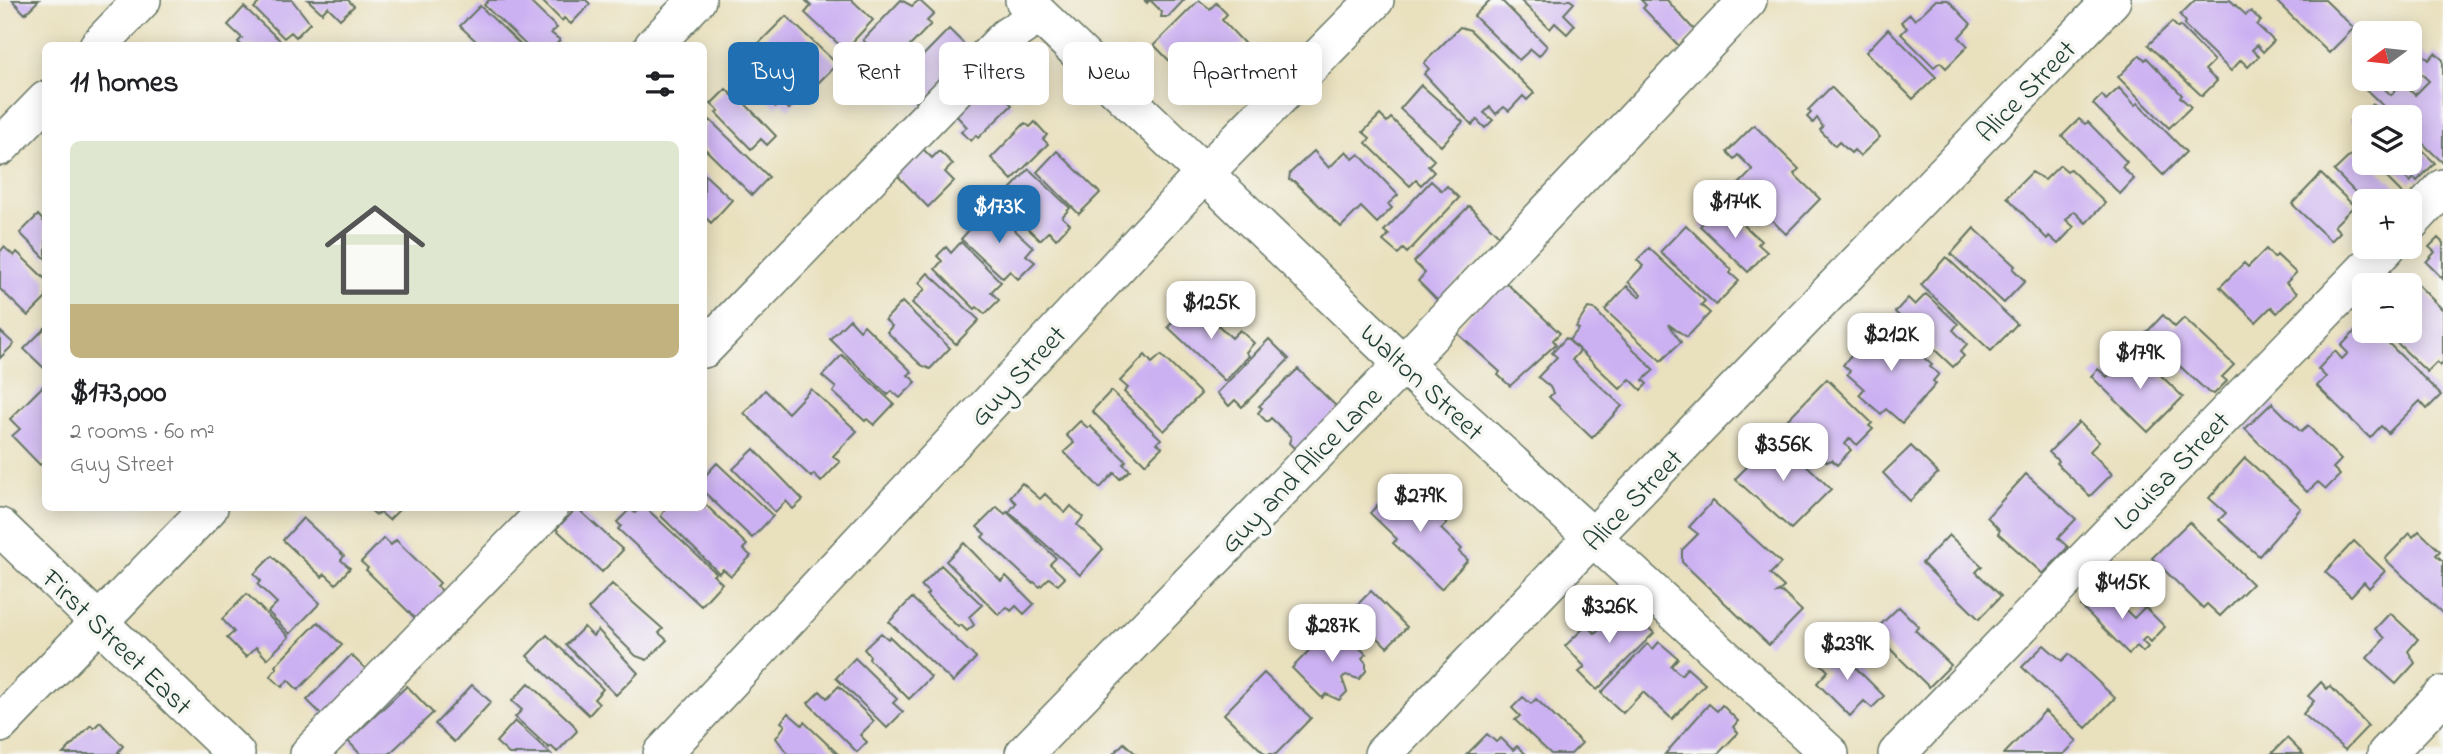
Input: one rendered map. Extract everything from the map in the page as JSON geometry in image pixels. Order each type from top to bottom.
[{"type":"street","points":[[102,42],[142,0]]},
{"type":"street","points":[[657,42],[697,0]]},
{"type":"street","name":"Guy Street","points":[[663,754],[1203,175],[1375,0]]},
{"type":"street","name":"Guy and Alice Lane","points":[[1024,754],[1403,363],[1748,0]]},
{"type":"street","name":"Alice Street","points":[[1383,754],[1595,538],[2112,0]]},
{"type":"street","points":[[707,346],[1031,8]]},
{"type":"street","name":"Walton Street","points":[[1031,8],[1403,363],[1830,754]]},
{"type":"street","points":[[0,147],[42,104]]},
{"type":"street","points":[[2422,210],[2443,188]]},
{"type":"street","name":"Louisa Street","points":[[1897,754],[2375,259]]},
{"type":"street","points":[[0,724],[206,511]]},
{"type":"street","points":[[309,754],[546,511]]},
{"type":"street","name":"First Street East","points":[[0,527],[236,754]]},
{"type":"street","points":[[2386,754],[2443,695]]},
{"type":"building","points":[[12,0],[39,0],[25,14]]},
{"type":"building","points":[[262,0],[292,0],[310,23],[296,37],[291,32],[284,38],[254,8]]},
{"type":"building","points":[[308,0],[348,0],[354,6],[340,19],[328,7],[322,13]]},
{"type":"building","points":[[489,0],[528,0],[557,28],[551,33],[560,40],[523,42],[484,5]]},
{"type":"building","points":[[541,0],[586,0],[590,4],[571,24],[564,18],[562,21]]},
{"type":"building","points":[[805,0],[852,0],[873,20],[852,42],[836,42],[805,13],[811,6]]},
{"type":"building","points":[[901,0],[912,6],[919,0],[934,14],[927,21],[931,24],[914,42],[863,40]]},
{"type":"building","points":[[1150,0],[1184,0],[1168,17],[1161,17],[1162,12]]},
{"type":"building","points":[[1199,0],[1210,9],[1216,3],[1227,14],[1222,20],[1243,42],[1168,42],[1168,59],[1154,45]]},
{"type":"building","points":[[1490,0],[1501,0],[1547,46],[1539,56],[1531,49],[1519,60],[1474,16]]},
{"type":"building","points":[[1520,0],[1570,0],[1574,3],[1564,14],[1575,25],[1567,34],[1555,23],[1550,29]]},
{"type":"building","points":[[1641,0],[1667,0],[1696,32],[1680,47],[1643,8],[1646,5]]},
{"type":"building","points":[[1936,0],[1948,0],[1971,24],[1959,37],[1968,46],[1946,68],[1940,62],[1934,67],[1901,34],[1907,28],[1901,22],[1910,14],[1915,20]]},
{"type":"building","points":[[2195,0],[2230,0],[2246,15],[2251,11],[2261,21],[2257,25],[2274,41],[2263,52],[2257,45],[2252,50],[2259,56],[2248,67],[2241,60],[2231,71],[2184,25],[2186,22],[2180,15]]},
{"type":"building","points":[[2275,0],[2325,0],[2352,26],[2352,30],[2329,53]]},
{"type":"building","points":[[480,6],[518,42],[475,42],[460,26]]},
{"type":"building","points":[[244,7],[282,42],[238,42],[242,38],[228,25]]},
{"type":"building","points":[[786,16],[814,42],[760,42]]},
{"type":"building","points":[[2172,22],[2178,28],[2180,26],[2214,61],[2205,70],[2217,81],[2202,96],[2148,45]]},
{"type":"building","points":[[1460,27],[1470,30],[1534,93],[1527,100],[1523,96],[1509,111],[1504,107],[1496,114],[1490,107],[1484,113],[1493,120],[1485,128],[1477,120],[1472,125],[1424,74],[1429,69],[1424,63]]},
{"type":"building","points":[[949,29],[962,42],[939,42],[939,91],[925,105],[925,54]]},
{"type":"building","points":[[1888,29],[1936,77],[1913,99],[1866,52]]},
{"type":"building","points":[[819,47],[833,60],[833,68],[819,82]]},
{"type":"building","points":[[2422,53],[2429,60],[2435,53],[2443,60],[2443,163],[2422,143],[2422,105],[2382,105],[2368,91],[2387,91],[2391,95],[2395,91],[2411,91],[2415,95],[2422,91],[2429,81],[2422,74]]},
{"type":"building","points":[[2140,55],[2145,60],[2147,58],[2191,107],[2169,128],[2118,77]]},
{"type":"building","points":[[1421,85],[1463,122],[1441,146],[1400,109]]},
{"type":"building","points":[[1831,87],[1880,137],[1860,156],[1854,150],[1851,153],[1839,142],[1835,146],[1820,130],[1823,127],[1817,118],[1813,123],[1807,117],[1811,113],[1808,110]]},
{"type":"building","points":[[2119,88],[2135,105],[2138,103],[2186,152],[2163,175],[2093,104],[2102,95],[2106,100]]},
{"type":"building","points":[[726,89],[728,105],[746,105],[776,136],[767,145],[761,139],[751,149],[716,113],[719,111],[711,104]]},
{"type":"building","points":[[958,105],[1012,105],[978,138],[976,135],[971,141],[961,132],[967,127],[952,111]]},
{"type":"building","points":[[1380,115],[1387,122],[1391,118],[1434,160],[1428,166],[1434,172],[1421,185],[1416,180],[1410,186],[1366,143],[1370,138],[1363,132]]},
{"type":"building","points":[[2079,119],[2085,124],[2088,122],[2127,162],[2122,167],[2134,179],[2120,194],[2062,136]]},
{"type":"building","points":[[710,120],[769,177],[752,195],[707,151],[707,124]]},
{"type":"building","points":[[1035,122],[1047,135],[1043,139],[1048,144],[1012,180],[991,158],[1025,123],[1030,127]]},
{"type":"building","points":[[1754,125],[1799,169],[1794,174],[1820,199],[1786,234],[1737,186],[1753,170],[1738,155],[1734,159],[1727,152]]},
{"type":"building","points":[[921,147],[932,158],[939,151],[953,164],[945,172],[954,181],[928,207],[895,173]]},
{"type":"building","points":[[1057,151],[1100,193],[1079,214],[1037,172]]},
{"type":"building","points":[[1314,151],[1329,168],[1346,151],[1353,159],[1359,154],[1398,195],[1388,204],[1392,208],[1377,223],[1361,207],[1341,227],[1294,181],[1289,180],[1290,173]]},
{"type":"building","points":[[2422,151],[2435,163],[2417,181],[2414,178],[2410,182],[2402,175],[2422,175]]},
{"type":"building","points":[[2352,154],[2352,175],[2384,175],[2398,189],[2352,189],[2334,171]]},
{"type":"building","points":[[2060,165],[2067,171],[2070,169],[2105,203],[2086,223],[2074,211],[2066,220],[2074,227],[2058,244],[2049,236],[2047,239],[2007,197],[2032,172],[2045,180]]},
{"type":"building","points":[[1029,169],[1070,208],[1062,217],[1070,224],[1056,239],[1049,231],[1040,240],[999,201]]},
{"type":"building","points":[[2321,174],[2352,204],[2352,208],[2334,226],[2340,232],[2331,241],[2292,204]]},
{"type":"building","points":[[707,177],[732,200],[711,223],[707,219]]},
{"type":"building","points":[[1431,181],[1442,191],[1447,186],[1459,198],[1407,253],[1403,249],[1398,254],[1383,241],[1389,235],[1384,231]]},
{"type":"building","points":[[1469,206],[1500,237],[1438,301],[1418,281],[1425,273],[1414,262]]},
{"type":"building","points":[[990,207],[1033,247],[1026,255],[1035,262],[1018,279],[1010,271],[1003,278],[961,239]]},
{"type":"building","points":[[1715,211],[1726,221],[1732,214],[1761,241],[1758,244],[1767,252],[1748,272],[1700,226]]},
{"type":"building","points":[[38,215],[42,220],[42,255],[20,233]]},
{"type":"building","points":[[1686,225],[1732,270],[1730,273],[1739,281],[1716,305],[1660,252]]},
{"type":"building","points":[[1974,228],[2015,266],[2013,269],[2025,281],[2004,303],[1951,254]]},
{"type":"building","points":[[2438,238],[2443,243],[2443,279],[2426,262],[2435,252],[2429,247]]},
{"type":"building","points":[[961,242],[1001,282],[991,292],[999,300],[985,314],[977,307],[975,309],[935,269],[942,261],[937,256],[946,247],[951,253]]},
{"type":"building","points":[[4,247],[14,256],[17,252],[42,276],[42,302],[28,316],[0,289],[0,252]]},
{"type":"building","points":[[1649,248],[1705,301],[1701,305],[1710,313],[1687,337],[1668,324],[1681,342],[1661,361],[1605,310],[1627,286],[1639,297],[1641,294],[1628,282],[1643,266],[1637,260]]},
{"type":"building","points":[[2266,249],[2274,258],[2277,255],[2296,273],[2286,283],[2297,293],[2277,313],[2271,307],[2256,322],[2220,287],[2244,263],[2248,267]]},
{"type":"building","points":[[1946,257],[2017,324],[1991,351],[1921,285]]},
{"type":"building","points":[[928,273],[979,320],[956,344],[912,303],[925,289],[919,283]]},
{"type":"building","points":[[1503,280],[1560,333],[1553,340],[1556,344],[1510,386],[1498,375],[1500,372],[1455,331]]},
{"type":"building","points":[[2422,289],[2443,310],[2443,363],[2440,366],[2437,362],[2427,372],[2397,343],[2422,343]]},
{"type":"building","points":[[1926,294],[1958,324],[1953,330],[1967,344],[1960,352],[1964,356],[1953,367],[1895,312],[1908,298],[1915,305]]},
{"type":"building","points":[[1192,301],[1232,338],[1240,330],[1254,343],[1246,352],[1249,356],[1225,381],[1168,327]]},
{"type":"building","points":[[902,302],[950,348],[930,369],[921,365],[887,332],[892,326],[885,320]]},
{"type":"building","points":[[1588,308],[1594,309],[1654,370],[1643,380],[1647,384],[1641,390],[1630,379],[1620,389],[1569,340],[1579,329],[1576,327]]},
{"type":"building","points":[[2163,315],[2175,327],[2184,318],[2234,365],[2222,377],[2227,381],[2214,394],[2208,392],[2145,334]]},
{"type":"building","points":[[850,319],[860,330],[864,325],[912,372],[908,375],[916,382],[900,398],[892,391],[888,395],[830,339]]},
{"type":"building","points":[[1883,321],[1939,374],[1933,381],[1936,384],[1902,423],[1886,409],[1881,414],[1859,395],[1864,389],[1847,374],[1850,371],[1843,365]]},
{"type":"building","points":[[0,331],[14,344],[0,358]]},
{"type":"building","points":[[42,331],[42,366],[24,349]]},
{"type":"building","points":[[2352,335],[2352,343],[2388,343],[2441,395],[2427,409],[2420,401],[2388,433],[2381,426],[2370,438],[2317,386],[2326,377],[2318,369],[2335,351],[2342,359],[2348,353],[2341,346]]},
{"type":"building","points":[[1566,338],[1580,351],[1572,360],[1622,406],[1592,438],[1549,397],[1553,393],[1550,387],[1538,377],[1557,357],[1552,353]]},
{"type":"building","points":[[1269,339],[1289,359],[1242,407],[1235,400],[1229,406],[1217,393]]},
{"type":"building","points":[[2136,351],[2183,397],[2148,432],[2091,376],[2098,369],[2107,377]]},
{"type":"building","points":[[842,355],[894,404],[874,425],[867,419],[865,421],[833,392],[836,388],[822,376]]},
{"type":"building","points":[[1145,355],[1152,363],[1161,355],[1201,394],[1164,431],[1124,392],[1128,388],[1120,381]]},
{"type":"building","points":[[1298,369],[1339,409],[1297,451],[1289,443],[1291,437],[1271,418],[1267,422],[1258,413],[1262,408],[1259,406]]},
{"type":"building","points":[[1827,379],[1872,423],[1869,426],[1873,429],[1857,445],[1850,438],[1845,444],[1851,450],[1837,465],[1832,460],[1827,462],[1785,422]]},
{"type":"building","points":[[42,387],[40,465],[12,436],[20,429],[10,419]]},
{"type":"building","points":[[811,389],[857,431],[833,456],[840,462],[821,482],[814,474],[811,477],[744,413],[765,390],[788,413]]},
{"type":"building","points":[[1111,391],[1161,439],[1157,443],[1162,447],[1145,464],[1092,411]]},
{"type":"building","points":[[2272,403],[2301,432],[2308,426],[2341,460],[2333,468],[2340,475],[2326,489],[2318,482],[2307,492],[2245,429]]},
{"type":"building","points":[[1080,421],[1088,428],[1090,426],[1126,461],[1123,464],[1130,470],[1120,479],[1114,473],[1100,488],[1064,452],[1074,443],[1066,435]]},
{"type":"building","points":[[2079,422],[2099,442],[2090,451],[2112,474],[2090,496],[2056,463],[2058,461],[2049,452]]},
{"type":"building","points":[[1775,438],[1785,444],[1831,489],[1791,529],[1735,479]]},
{"type":"building","points":[[1911,446],[1938,473],[1910,501],[1883,473]]},
{"type":"building","points":[[754,449],[803,500],[793,509],[786,501],[775,512],[733,469]]},
{"type":"building","points":[[2245,458],[2301,508],[2259,556],[2219,520],[2226,513],[2209,498]]},
{"type":"building","points":[[717,463],[773,516],[752,538],[707,495],[707,474]]},
{"type":"building","points":[[2026,474],[2076,519],[2058,538],[2068,547],[2043,574],[1998,533],[2000,530],[1987,517]]},
{"type":"building","points":[[1402,479],[1447,523],[1441,529],[1462,549],[1459,552],[1468,560],[1441,589],[1393,543],[1397,539],[1370,513]]},
{"type":"building","points":[[1022,483],[1040,499],[1045,494],[1065,513],[1071,506],[1083,517],[1077,525],[1103,549],[1080,575],[1009,512],[1016,503],[1010,497]]},
{"type":"building","points":[[1713,501],[1781,563],[1770,574],[1784,587],[1777,593],[1782,592],[1802,611],[1769,645],[1682,562],[1682,550],[1698,534],[1689,527]]},
{"type":"building","points":[[707,506],[747,545],[743,549],[751,556],[731,576],[723,569],[719,573],[661,516],[664,511],[707,511]]},
{"type":"building","points":[[997,507],[1005,514],[1007,512],[1056,558],[1050,564],[1065,578],[1058,585],[1049,578],[1040,587],[1032,583],[982,537],[985,534],[977,527]]},
{"type":"building","points":[[371,511],[398,511],[389,520],[381,513],[376,515]]},
{"type":"building","points":[[574,511],[580,511],[623,550],[602,572],[556,529]]},
{"type":"building","points":[[628,511],[649,511],[716,573],[713,575],[722,583],[701,606],[618,529],[621,526],[617,522]]},
{"type":"building","points":[[303,518],[344,556],[341,560],[350,568],[336,584],[325,574],[322,577],[283,540]]},
{"type":"building","points":[[2189,522],[2252,584],[2220,616],[2207,604],[2203,608],[2152,558]]},
{"type":"building","points":[[2419,531],[2440,551],[2436,555],[2443,561],[2443,614],[2385,559],[2410,533],[2413,537]]},
{"type":"building","points":[[1949,535],[1982,566],[1976,572],[2001,596],[1979,619],[1922,563]]},
{"type":"building","points":[[384,538],[391,545],[396,540],[440,583],[437,586],[450,598],[423,626],[361,562]]},
{"type":"building","points":[[2354,541],[2385,571],[2369,588],[2364,582],[2351,596],[2325,572]]},
{"type":"building","points":[[964,543],[1001,581],[1006,576],[1034,604],[1024,614],[1016,606],[1011,611],[1007,607],[999,615],[946,561]]},
{"type":"building","points":[[272,556],[320,603],[290,634],[268,612],[277,603],[257,584],[261,581],[254,574]]},
{"type":"building","points":[[941,565],[982,605],[969,617],[974,625],[967,631],[961,625],[958,627],[926,595],[929,593],[921,586]]},
{"type":"building","points":[[612,584],[663,629],[659,633],[667,640],[647,660],[636,656],[588,609]]},
{"type":"building","points":[[2100,585],[2134,618],[2145,607],[2165,627],[2151,642],[2146,637],[2142,641],[2148,647],[2143,652],[2137,646],[2129,654],[2081,606]]},
{"type":"building","points":[[1371,591],[1407,627],[1387,647],[1351,611]]},
{"type":"building","points":[[247,594],[289,637],[267,659],[256,647],[246,657],[227,638],[234,632],[222,619]]},
{"type":"building","points":[[912,598],[976,658],[953,682],[889,622]]},
{"type":"building","points":[[1626,605],[1654,633],[1597,690],[1579,672],[1585,667],[1565,646],[1587,625],[1595,633],[1618,610],[1617,606]]},
{"type":"building","points":[[1899,607],[1919,627],[1915,630],[1951,665],[1929,687],[1873,632]]},
{"type":"building","points":[[2390,613],[2418,639],[2408,651],[2415,663],[2396,684],[2367,658],[2385,638],[2375,629]]},
{"type":"building","points":[[318,622],[342,645],[298,690],[288,680],[282,687],[270,676],[277,668],[275,666]]},
{"type":"building","points":[[1335,624],[1366,654],[1362,658],[1366,663],[1366,671],[1359,679],[1346,675],[1342,678],[1347,692],[1339,700],[1326,694],[1322,698],[1292,668]]},
{"type":"building","points":[[584,627],[593,636],[598,630],[638,673],[616,695],[566,645]]},
{"type":"building","points":[[881,633],[888,639],[890,637],[931,677],[909,699],[869,659],[870,656],[864,649]]},
{"type":"building","points":[[547,635],[603,689],[594,699],[599,704],[589,715],[527,656]]},
{"type":"building","points":[[1659,642],[1678,658],[1671,666],[1681,675],[1687,668],[1705,684],[1672,719],[1643,692],[1623,713],[1601,693],[1647,644],[1653,649]]},
{"type":"building","points":[[1840,642],[1850,652],[1845,657],[1884,696],[1872,708],[1864,701],[1850,716],[1817,683],[1828,671],[1820,663]]},
{"type":"building","points":[[2044,645],[2062,661],[2069,654],[2115,698],[2086,728],[2022,667]]},
{"type":"building","points":[[351,655],[370,673],[330,723],[307,700]]},
{"type":"building","points":[[855,658],[897,699],[893,703],[903,712],[887,728],[836,678]]},
{"type":"building","points":[[1264,673],[1311,718],[1276,754],[1265,754],[1224,714]]},
{"type":"building","points":[[2321,682],[2327,689],[2330,686],[2368,726],[2345,750],[2303,714],[2314,701],[2308,696]]},
{"type":"building","points":[[529,683],[573,724],[577,731],[557,752],[515,717],[522,710],[512,701]]},
{"type":"building","points":[[472,685],[491,702],[454,742],[435,724]]},
{"type":"building","points":[[407,686],[433,713],[389,754],[360,754],[348,741]]},
{"type":"building","points":[[839,686],[874,721],[860,735],[867,742],[857,752],[808,703],[820,691],[827,698]]},
{"type":"building","points":[[1523,697],[1531,704],[1536,699],[1582,743],[1571,754],[1551,754],[1515,720],[1520,716],[1512,708]]},
{"type":"building","points":[[1709,704],[1717,711],[1722,705],[1738,721],[1733,727],[1738,733],[1718,754],[1665,754]]},
{"type":"building","points":[[2045,711],[2077,741],[2064,754],[2004,754]]},
{"type":"building","points":[[788,713],[802,725],[804,722],[838,754],[788,754],[776,738],[785,725],[781,722]]},
{"type":"building","points":[[515,721],[551,754],[509,754],[496,742]]},
{"type":"building","points":[[100,722],[123,746],[118,752],[120,754],[63,754],[91,725],[94,728]]},
{"type":"building","points":[[1487,734],[1496,742],[1501,738],[1513,750],[1517,746],[1526,754],[1467,754]]},
{"type":"building","points":[[2287,738],[2303,754],[2271,754]]},
{"type":"building","points":[[1124,743],[1136,754],[1113,754]]}]
